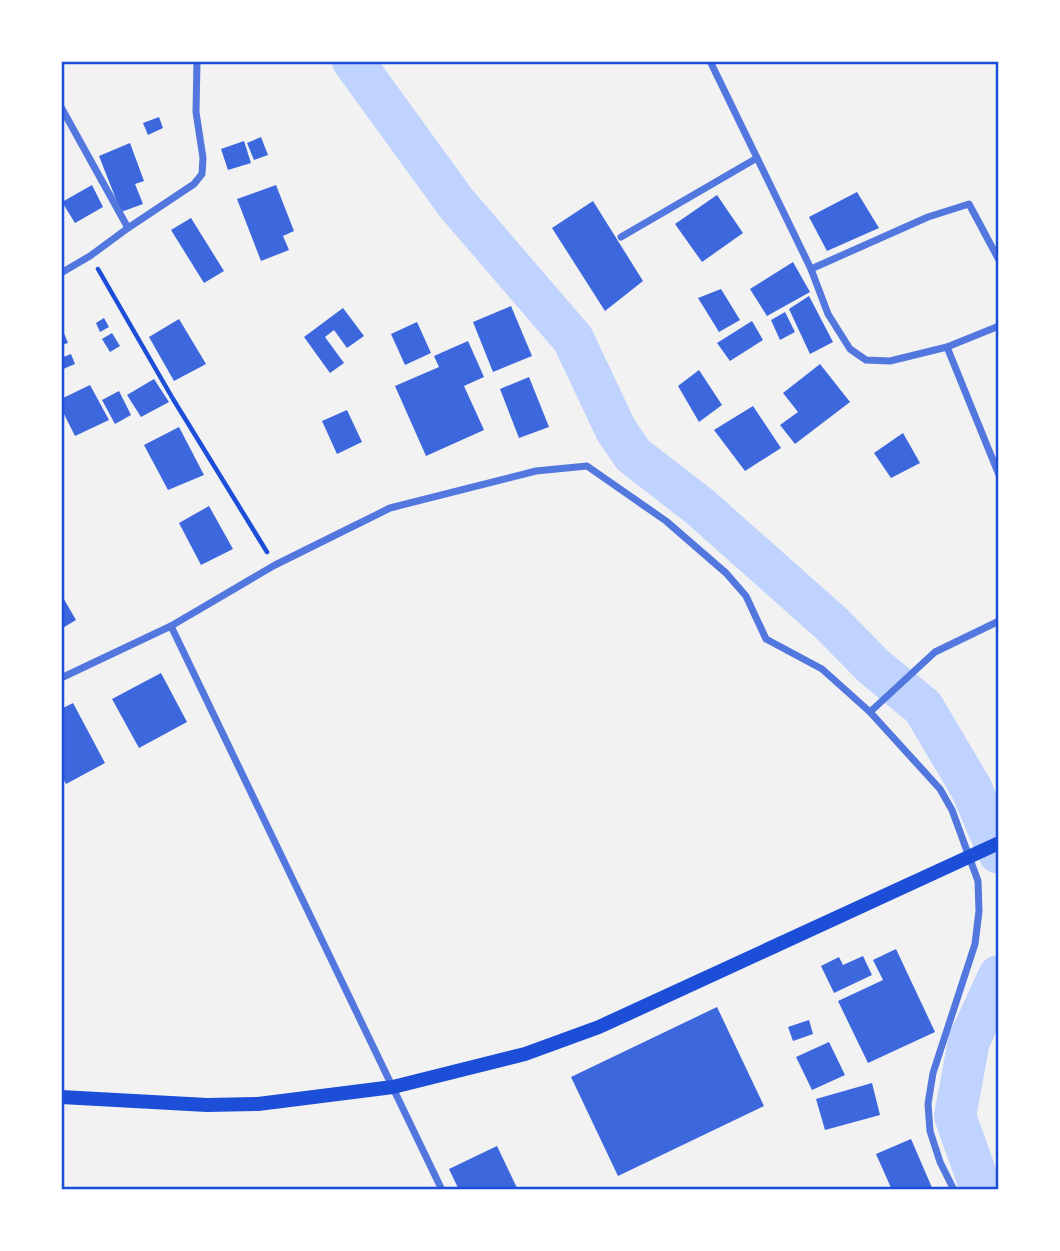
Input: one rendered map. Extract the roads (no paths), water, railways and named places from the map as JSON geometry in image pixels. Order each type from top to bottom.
[{"type":"main road","points":[[61,1097],[207,1105],[258,1104],[393,1087],[525,1054],[599,1027],[999,843]]},
{"type":"street","points":[[61,273],[194,184],[202,174],[203,158],[195,112],[197,61]]},
{"type":"street","points":[[710,61],[811,269],[828,314],[850,349],[866,360],[890,361],[947,347],[999,326]]},
{"type":"street","points":[[61,107],[128,228]]},
{"type":"street","points":[[621,237],[757,158]]},
{"type":"street","points":[[811,269],[928,216],[968,204],[999,260]]},
{"type":"street","points":[[947,347],[999,475]]},
{"type":"street","points":[[61,678],[171,626],[275,565],[390,508],[536,471],[587,466],[666,521],[726,573],[746,596],[765,639],[822,669],[870,712],[940,789],[975,854],[979,911],[975,944],[933,1073],[928,1104],[930,1131],[940,1162],[954,1190]]},
{"type":"street","points":[[870,712],[935,652],[999,621]]},
{"type":"street","points":[[171,626],[442,1190]]},
{"type":"waterway","points":[[353,61],[456,203],[573,339],[616,430],[633,455],[699,506],[833,625],[873,666],[923,707],[971,788],[999,853]]},
{"type":"waterway","points":[[984,1190],[980,1186],[955,1116],[969,1041],[999,976]]}]
